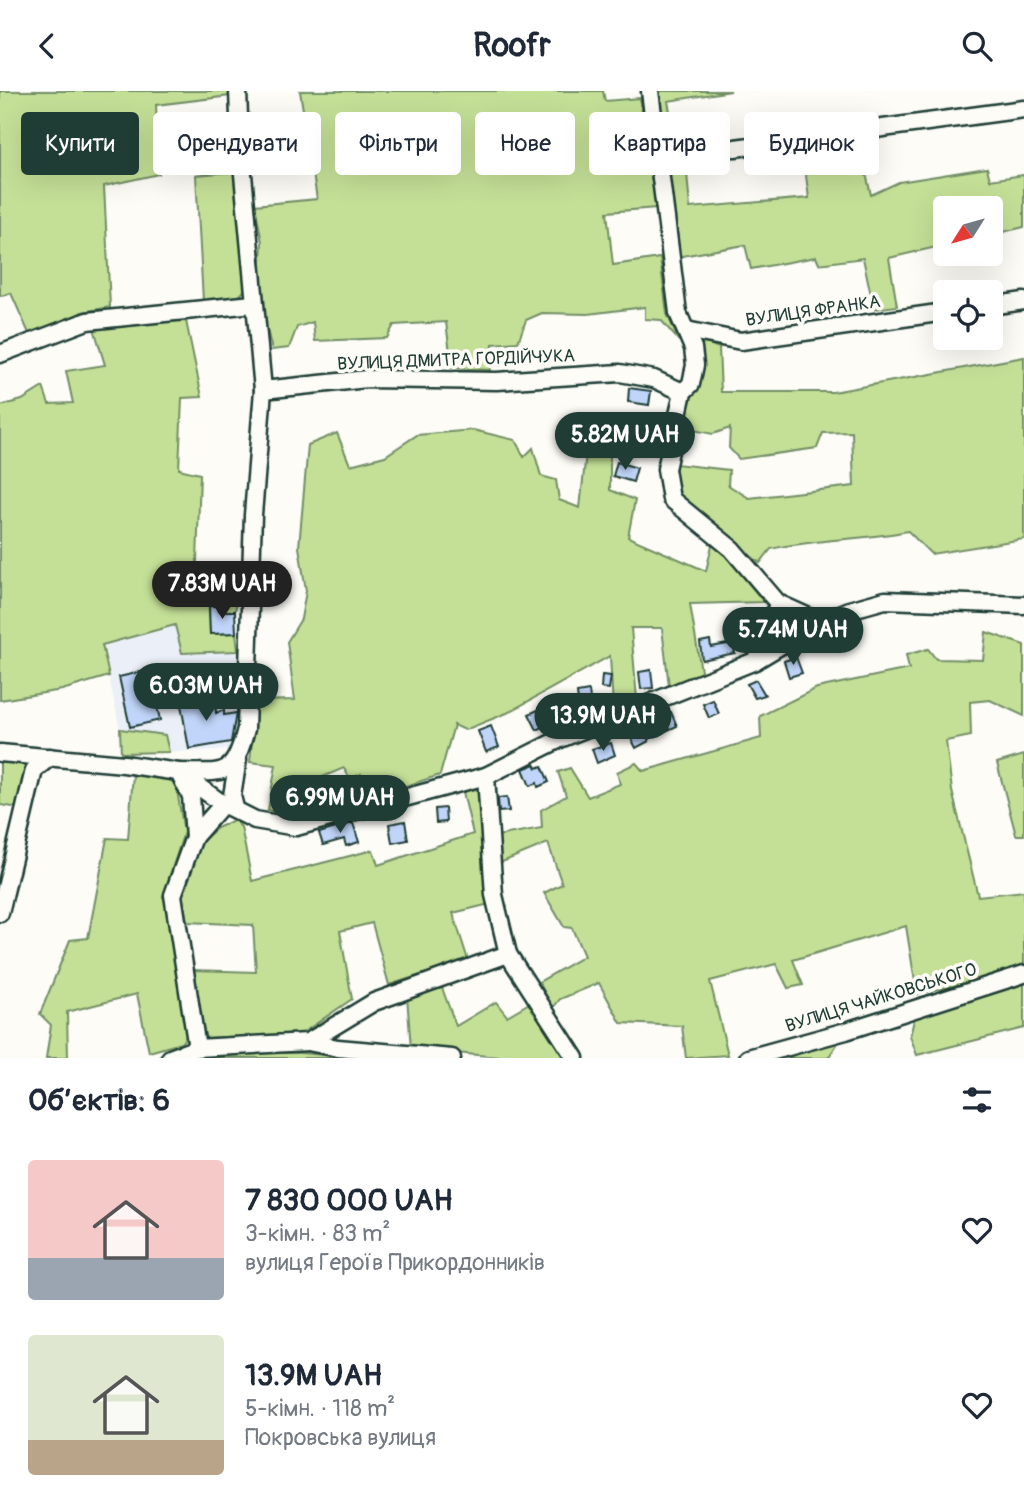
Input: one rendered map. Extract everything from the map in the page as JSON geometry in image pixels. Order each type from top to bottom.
[{"type":"street","points":[[194,837],[229,806],[246,729],[253,515],[263,390],[253,304],[238,91]]},
{"type":"street","points":[[650,91],[652,112]]},
{"type":"street","points":[[730,148],[1024,109]]},
{"type":"street","points":[[660,175],[678,313],[694,348],[695,365],[691,384],[683,392],[666,470],[671,499],[732,549],[778,603],[820,622]]},
{"type":"street","points":[[1003,304],[1024,301]]},
{"type":"street","points":[[0,355],[86,321],[253,304]]},
{"type":"street","name":"ВУЛИЦЯ ФРАНКА","points":[[686,330],[741,341],[933,314]]},
{"type":"street","name":"ВУЛИЦЯ ДМИТРА ГОРДІЙЧУКА","points":[[263,390],[368,379],[497,381],[620,373],[654,379],[683,392]]},
{"type":"street","points":[[178,772],[255,820],[296,827],[486,776],[560,739],[755,661],[820,622],[849,610],[885,600],[1024,605]]},
{"type":"street","points":[[755,661],[769,633],[778,603]]},
{"type":"street","points":[[0,754],[51,757],[178,772],[218,772],[238,759]]},
{"type":"street","points":[[0,913],[34,770],[51,757]]},
{"type":"street","points":[[178,772],[191,796],[194,837],[173,895],[197,1048]]},
{"type":"street","points":[[486,776],[494,895],[508,954],[575,1058]]},
{"type":"street","points":[[309,1041],[374,1002],[508,954]]},
{"type":"street","name":"ВУЛИЦЯ ЧАЙКОВСЬКОГО","points":[[748,1058],[846,1031],[1024,974]]},
{"type":"street","points":[[170,1058],[197,1048],[309,1041],[338,1048],[452,1058]]},
{"type":"shaded area","points":[[175,625],[182,653],[238,651],[243,725],[232,750],[169,752],[164,735],[120,729],[102,645]]},
{"type":"green space","points":[[0,91],[230,91],[230,96],[156,105],[156,112],[153,112],[154,175],[104,186],[110,307],[82,312],[31,338],[11,293],[0,296]]},
{"type":"green space","points":[[300,91],[603,91],[605,101],[640,98],[642,112],[589,112],[589,175],[651,175],[656,208],[607,212],[613,265],[660,258],[667,314],[679,341],[661,320],[645,319],[645,307],[588,314],[542,313],[526,320],[518,342],[493,344],[490,370],[452,368],[446,322],[394,325],[387,338],[315,341],[313,322],[297,327],[289,348],[272,350],[259,297],[262,242],[255,205],[317,199],[313,175],[321,175],[321,112],[303,112]]},
{"type":"green space","points":[[655,91],[731,91],[668,101],[670,112],[658,112]]},
{"type":"green space","points":[[987,168],[990,180],[1024,175],[1024,227],[1003,232],[1003,196],[933,196],[933,248],[889,258],[897,306],[874,309],[863,258],[819,264],[816,257],[751,269],[745,245],[676,257],[668,175],[687,175],[690,208],[809,198],[806,175],[866,175],[871,195],[899,182]]},
{"type":"green space","points":[[196,175],[235,175],[246,287],[243,293],[233,299],[203,301]]},
{"type":"green space","points":[[186,321],[202,397],[182,398],[179,469],[200,474],[196,591],[239,592],[235,611],[219,611],[218,606],[209,607],[210,634],[236,633],[238,651],[182,653],[175,625],[102,645],[109,676],[62,690],[0,700],[0,406],[22,400],[43,387],[49,404],[73,403],[66,371],[105,365],[93,325]]},
{"type":"green space","points":[[701,341],[719,348],[721,392],[833,392],[1024,357],[1024,539],[931,554],[908,531],[771,549],[760,563],[684,504],[676,491],[676,464],[729,470],[728,485],[749,498],[854,486],[852,432],[823,433],[817,448],[739,459],[729,448],[730,428],[713,434],[693,430],[687,414],[701,364]]},
{"type":"green space","points":[[473,430],[515,440],[524,457],[533,448],[541,476],[556,480],[559,500],[580,508],[588,434],[610,435],[610,490],[635,500],[628,537],[706,571],[712,545],[726,556],[764,602],[690,604],[702,677],[669,686],[662,628],[631,628],[637,700],[613,707],[610,656],[507,713],[465,730],[454,725],[440,775],[368,798],[361,774],[350,779],[344,768],[315,780],[324,812],[291,817],[268,810],[276,765],[250,762],[256,701],[295,700],[287,642],[301,619],[306,591],[299,547],[308,445],[337,433],[350,465],[385,456],[417,435]]},
{"type":"green space","points":[[780,607],[812,623],[765,647]]},
{"type":"green space","points":[[986,632],[1024,645],[1024,716],[990,700],[970,702],[971,736],[946,741],[952,791],[978,896],[1024,891],[1024,970],[917,994],[906,926],[793,960],[803,985],[788,988],[776,964],[710,981],[728,1055],[686,1058],[682,1026],[621,1023],[599,983],[560,999],[553,1008],[539,982],[584,956],[572,928],[564,927],[544,893],[562,884],[548,843],[495,865],[496,836],[542,828],[541,810],[566,796],[558,772],[570,768],[588,797],[620,784],[617,772],[636,763],[643,771],[761,738],[760,716],[817,688],[909,669],[906,655],[928,649],[936,659],[983,660]]},
{"type":"green space","points":[[120,729],[165,735],[169,752],[121,753]]},
{"type":"green space","points":[[1024,755],[1024,835],[1016,835],[997,763]]},
{"type":"green space","points":[[0,759],[30,762],[20,808],[0,805]]},
{"type":"green space","points":[[133,774],[175,778],[184,832],[163,897],[170,905],[189,1033],[181,1043],[149,1052],[137,994],[67,1012],[68,1058],[46,1058],[51,1025],[40,1014],[70,940],[88,938],[107,838],[128,839]]},
{"type":"green space","points":[[480,785],[490,904],[453,913],[468,960],[389,985],[372,923],[340,931],[352,999],[301,1034],[205,1038],[193,970],[256,972],[253,925],[187,922],[182,894],[200,843],[217,828],[234,820],[241,827],[252,881],[373,850],[378,865],[473,834],[462,788]]},
{"type":"green space","points":[[1024,974],[1024,1028],[917,1055],[910,1036],[917,1008]]},
{"type":"green space","points":[[442,988],[456,1026],[496,1002],[507,1016],[531,1002],[568,1058],[511,1058],[411,1049],[407,996]]},
{"type":"green space","points":[[846,1031],[828,1058],[748,1058]]},
{"type":"green space","points":[[231,1053],[300,1053],[362,1058],[199,1058]]},
{"type":"building","points":[[629,388],[651,391],[649,405],[628,402]]},
{"type":"building","points":[[617,462],[637,468],[633,482],[613,476]]},
{"type":"building","points":[[209,606],[218,606],[219,611],[235,611],[236,633],[210,634]]},
{"type":"building","points":[[710,640],[711,647],[733,643],[735,653],[702,660],[700,642]]},
{"type":"building","points":[[796,657],[802,673],[789,677],[784,661]]},
{"type":"building","points":[[149,670],[160,720],[130,727],[119,677]]},
{"type":"building","points":[[651,670],[653,688],[641,689],[639,672]]},
{"type":"building","points":[[602,675],[611,676],[609,689],[601,688]]},
{"type":"building","points":[[756,680],[765,695],[755,698],[747,684]]},
{"type":"building","points":[[589,691],[591,707],[579,709],[577,693]]},
{"type":"building","points":[[186,693],[196,697],[197,701],[215,698],[216,713],[224,710],[224,715],[236,713],[231,742],[189,749],[180,699]]},
{"type":"building","points":[[713,700],[719,714],[709,718],[703,704]]},
{"type":"building","points":[[540,709],[542,712],[547,709],[553,722],[537,730],[529,714]]},
{"type":"building","points":[[671,712],[677,726],[648,739],[649,741],[636,748],[627,730]]},
{"type":"building","points":[[491,726],[499,747],[486,752],[478,731]]},
{"type":"building","points":[[611,743],[615,755],[597,763],[592,749]]},
{"type":"building","points":[[535,764],[537,768],[542,766],[549,782],[538,787],[537,783],[530,786],[523,769]]},
{"type":"building","points":[[507,797],[509,811],[499,812],[498,798]]},
{"type":"building","points":[[445,808],[446,822],[436,823],[435,809]]},
{"type":"building","points":[[405,821],[408,840],[392,843],[389,824]]},
{"type":"building","points":[[353,823],[359,842],[346,846],[344,839],[323,845],[319,833]]}]
